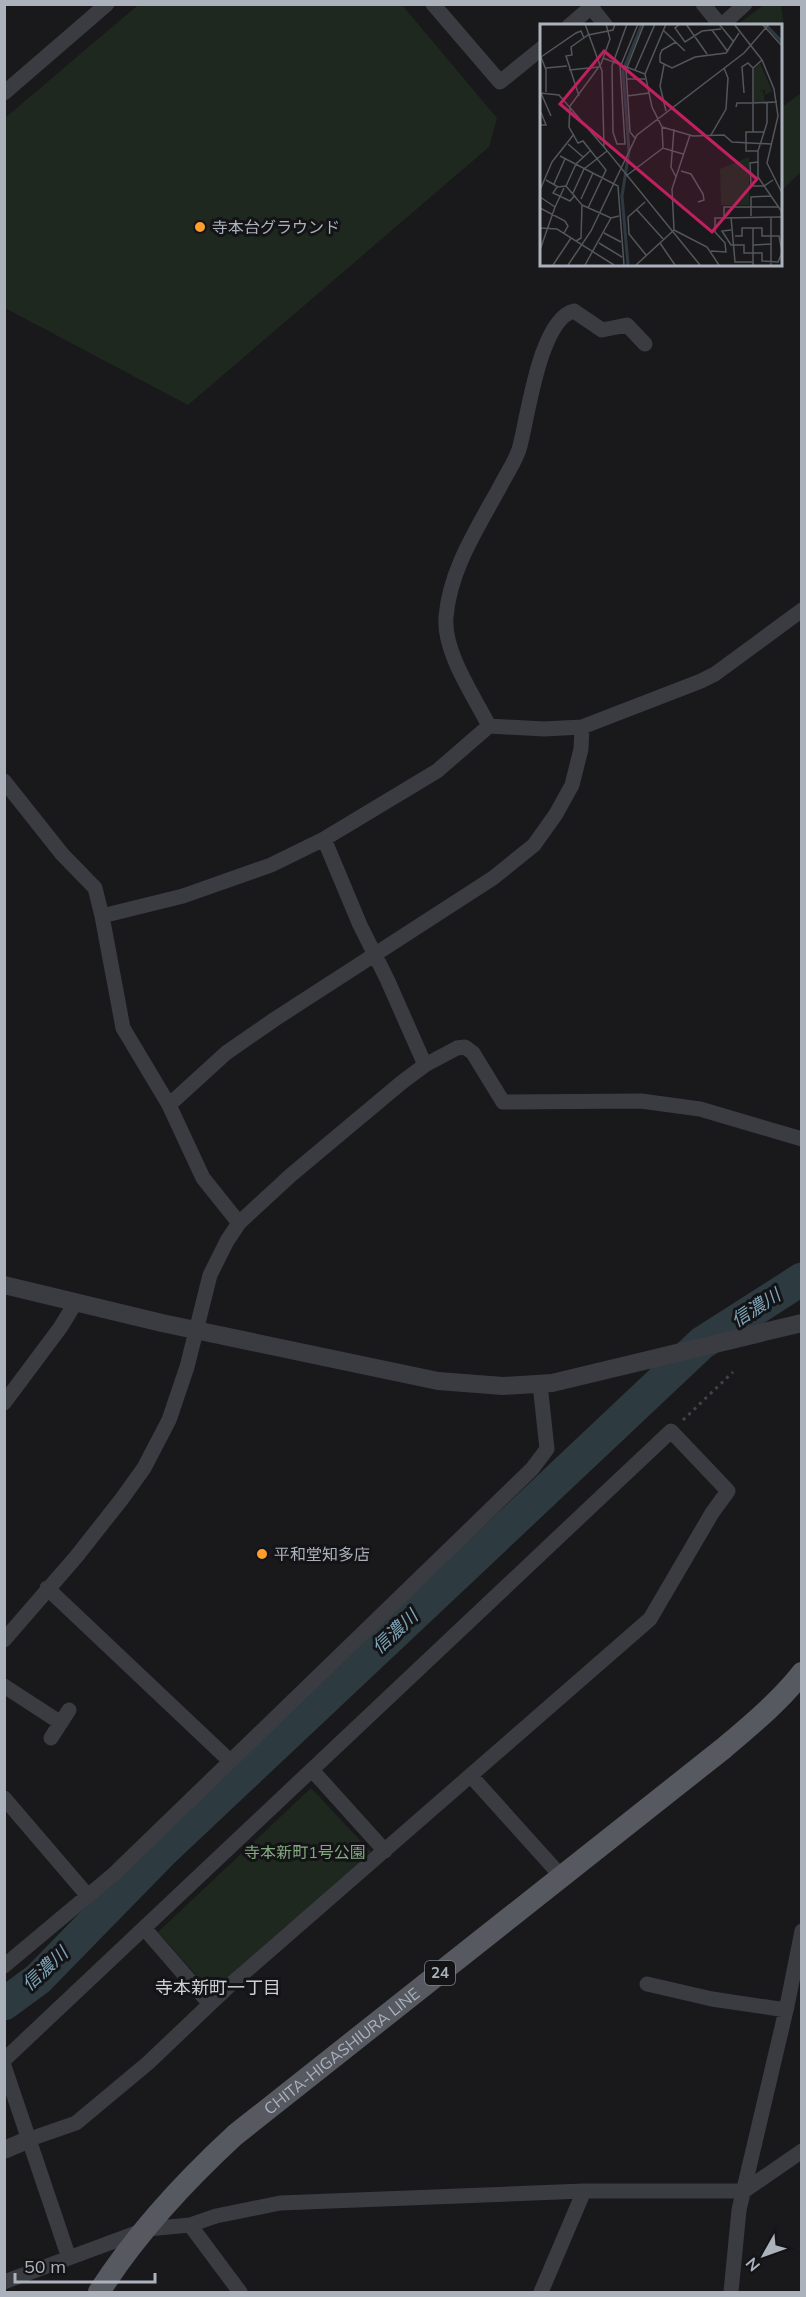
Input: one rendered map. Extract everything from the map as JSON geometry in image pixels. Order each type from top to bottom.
[{"type":"main road","name":"CHITA-HIGASHIURA LINE","points":[[99,2292],[122,2256],[195,2172],[235,2135],[759,1718],[790,1688],[801,1673]]},
{"type":"street","points":[[4,93],[107,4]]},
{"type":"street","points":[[434,4],[500,82],[540,50]]},
{"type":"street","points":[[703,4],[719,24]]},
{"type":"street","points":[[723,24],[746,4]]},
{"type":"street","points":[[571,24],[590,6],[604,24]]},
{"type":"street","points":[[489,726],[453,655],[447,636],[446,619],[456,570],[519,450],[538,362],[559,319],[574,311],[602,330],[627,325],[645,344]]},
{"type":"street","points":[[102,916],[183,896],[271,865],[324,839],[437,771],[489,726],[544,729],[582,727],[665,696],[715,674],[801,610]]},
{"type":"street","points":[[169,1105],[226,1053],[275,1018],[493,878],[534,844],[556,814],[572,785],[581,749],[582,727]]},
{"type":"street","points":[[4,781],[62,854],[94,888],[102,916],[123,1028],[169,1105],[203,1178],[239,1223]]},
{"type":"street","points":[[324,839],[374,956],[387,979],[425,1065]]},
{"type":"street","points":[[4,1640],[76,1557],[144,1468],[169,1420],[187,1367],[210,1275],[239,1223],[300,1168],[425,1065],[457,1048],[465,1047],[473,1053],[503,1102],[641,1101],[700,1109],[801,1139]]},
{"type":"street","points":[[4,1285],[162,1323],[438,1381],[503,1386],[552,1383],[796,1324]]},
{"type":"street","points":[[4,1403],[60,1328],[76,1302]]},
{"type":"street","points":[[4,1966],[114,1874],[543,1456],[547,1449],[540,1384]]},
{"type":"street","points":[[4,2060],[671,1431],[728,1491],[712,1513],[650,1619],[210,2004],[148,2063],[76,2123],[4,2150]]},
{"type":"street","points":[[47,1588],[230,1761]]},
{"type":"street","points":[[4,1686],[65,1716],[51,1738]]},
{"type":"street","points":[[312,1770],[385,1851]]},
{"type":"street","points":[[471,1776],[561,1876]]},
{"type":"street","points":[[4,1798],[88,1896]]},
{"type":"street","points":[[144,1928],[210,2004]]},
{"type":"street","points":[[731,2292],[739,2210],[786,2010],[801,1932]]},
{"type":"street","points":[[647,1984],[712,1999],[786,2010]]},
{"type":"street","points":[[4,2066],[69,2258]]},
{"type":"street","points":[[4,2282],[147,2229],[190,2225],[216,2216],[280,2203],[584,2192],[744,2191],[801,2151]]},
{"type":"street","points":[[541,2292],[584,2192]]},
{"type":"street","points":[[190,2225],[240,2292]]},
{"type":"path","points":[[671,1431],[733,1372]]},
{"type":"green space","name":"寺本台グラウンド","points":[[138,5],[402,5],[497,118],[489,147],[188,405],[5,308],[5,118]]},
{"type":"green space","points":[[764,5],[781,5],[784,28],[782,30],[782,24],[738,24]]},
{"type":"green space","points":[[801,93],[801,172],[782,190],[782,107]]},
{"type":"green space","name":"寺本新町1号公園","points":[[311,1788],[371,1852],[211,1992],[158,1932]]},
{"type":"waterway","name":"信濃川","points":[[4,2004],[38,1979],[163,1851],[702,1343],[802,1279]]},
{"type":"place","name":"寺本台グラウンド","points":[[200,227]]},
{"type":"place","name":"平和堂知多店","points":[[262,1554]]},
{"type":"district","name":"寺本新町一丁目","points":[[218,1988]]}]
